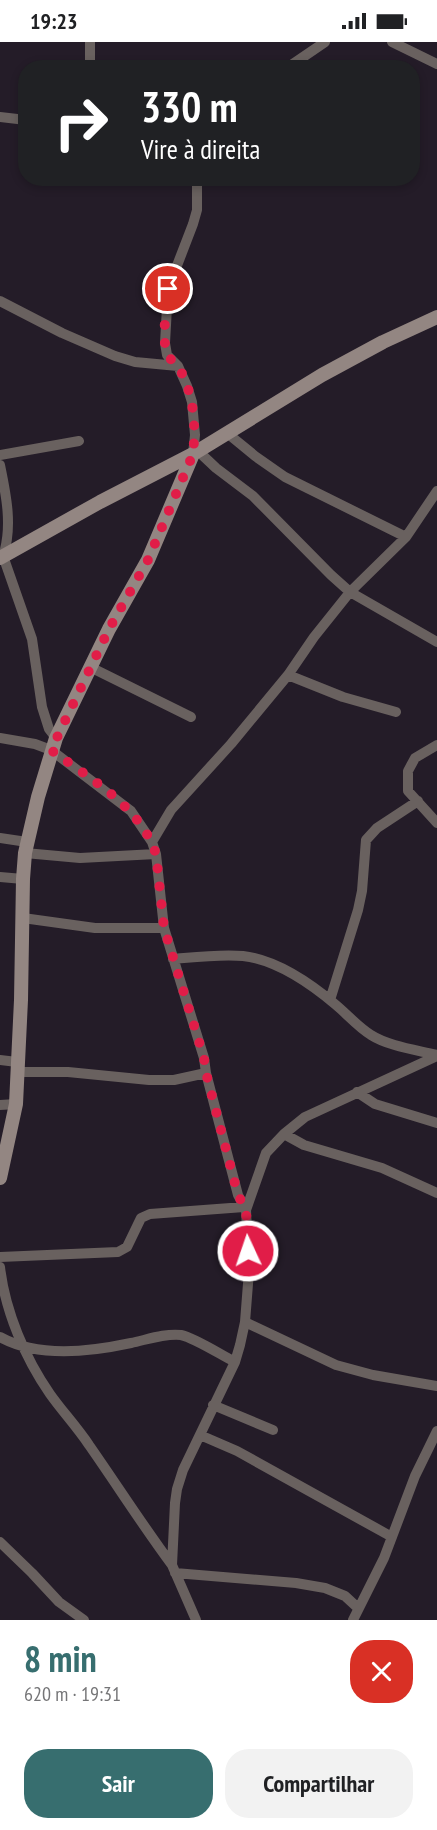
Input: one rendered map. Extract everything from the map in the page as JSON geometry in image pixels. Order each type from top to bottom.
[{"type":"street","points":[[90,42],[90,60]]},
{"type":"street","points":[[299,60],[326,42]]},
{"type":"street","points":[[392,42],[437,64]]},
{"type":"street","points":[[0,117],[18,119]]},
{"type":"street","points":[[0,1178],[16,1104],[26,848],[53,744],[109,629],[148,560],[195,452],[192,402],[188,386],[178,366],[167,355],[165,343],[168,289],[195,217],[197,186]]},
{"type":"street","points":[[0,301],[62,333],[115,356],[135,362],[178,366]]},
{"type":"street","points":[[2,557],[195,452],[322,375],[437,317]]},
{"type":"street","points":[[227,433],[285,477],[406,537]]},
{"type":"street","points":[[0,455],[79,441]]},
{"type":"street","points":[[195,452],[253,496],[350,592],[437,642]]},
{"type":"street","points":[[0,465],[7,546],[2,557],[32,639],[42,706],[53,744],[131,811],[152,842],[156,854],[164,928],[204,1058],[238,1195],[245,1208]]},
{"type":"street","points":[[152,842],[171,810],[231,744],[288,675],[314,637],[350,592],[406,537],[437,491]]},
{"type":"street","points":[[90,667],[191,717]]},
{"type":"street","points":[[288,675],[343,697],[396,712]]},
{"type":"street","points":[[0,738],[35,744],[53,744]]},
{"type":"street","points":[[437,745],[415,758],[408,771],[408,791],[437,823]]},
{"type":"street","points":[[330,1000],[358,910],[366,840],[377,828],[418,801]]},
{"type":"street","points":[[0,838],[26,848],[80,858],[156,854]]},
{"type":"street","points":[[0,877],[23,879]]},
{"type":"street","points":[[22,918],[95,928],[164,928]]},
{"type":"street","points":[[173,959],[243,956],[269,963],[294,975],[330,1000],[372,1036],[437,1056]]},
{"type":"street","points":[[174,1569],[177,1489],[183,1470],[240,1345],[245,1322],[249,1271],[245,1208],[266,1153],[284,1134],[306,1117],[437,1056]]},
{"type":"street","points":[[0,1060],[18,1067],[149,1080],[174,1080],[206,1073]]},
{"type":"street","points":[[357,1092],[375,1104],[437,1123]]},
{"type":"street","points":[[0,1105],[16,1104]]},
{"type":"street","points":[[284,1134],[304,1145],[382,1168],[437,1193]]},
{"type":"street","points":[[0,1257],[118,1252],[127,1247],[144,1216],[245,1208]]},
{"type":"street","points":[[0,1267],[2,1287],[23,1348],[50,1394],[81,1433],[174,1569],[196,1620]]},
{"type":"street","points":[[245,1322],[336,1365],[373,1376],[437,1386]]},
{"type":"street","points":[[0,1337],[23,1348],[69,1351],[124,1345],[178,1335],[189,1338],[234,1362]]},
{"type":"street","points":[[213,1405],[273,1430]]},
{"type":"street","points":[[353,1620],[384,1558],[415,1476],[437,1431]]},
{"type":"street","points":[[200,1435],[237,1451],[392,1537]]},
{"type":"street","points":[[0,1542],[59,1602],[84,1620]]},
{"type":"street","points":[[174,1569],[325,1588],[345,1596],[358,1608]]},
{"type":"route","points":[[168,289],[165,343],[167,355],[178,366],[188,386],[195,435],[193,454],[148,560],[109,629],[51,750],[131,811],[152,842],[156,854],[164,928],[204,1058],[238,1195],[246,1210],[248,1251]]}]
